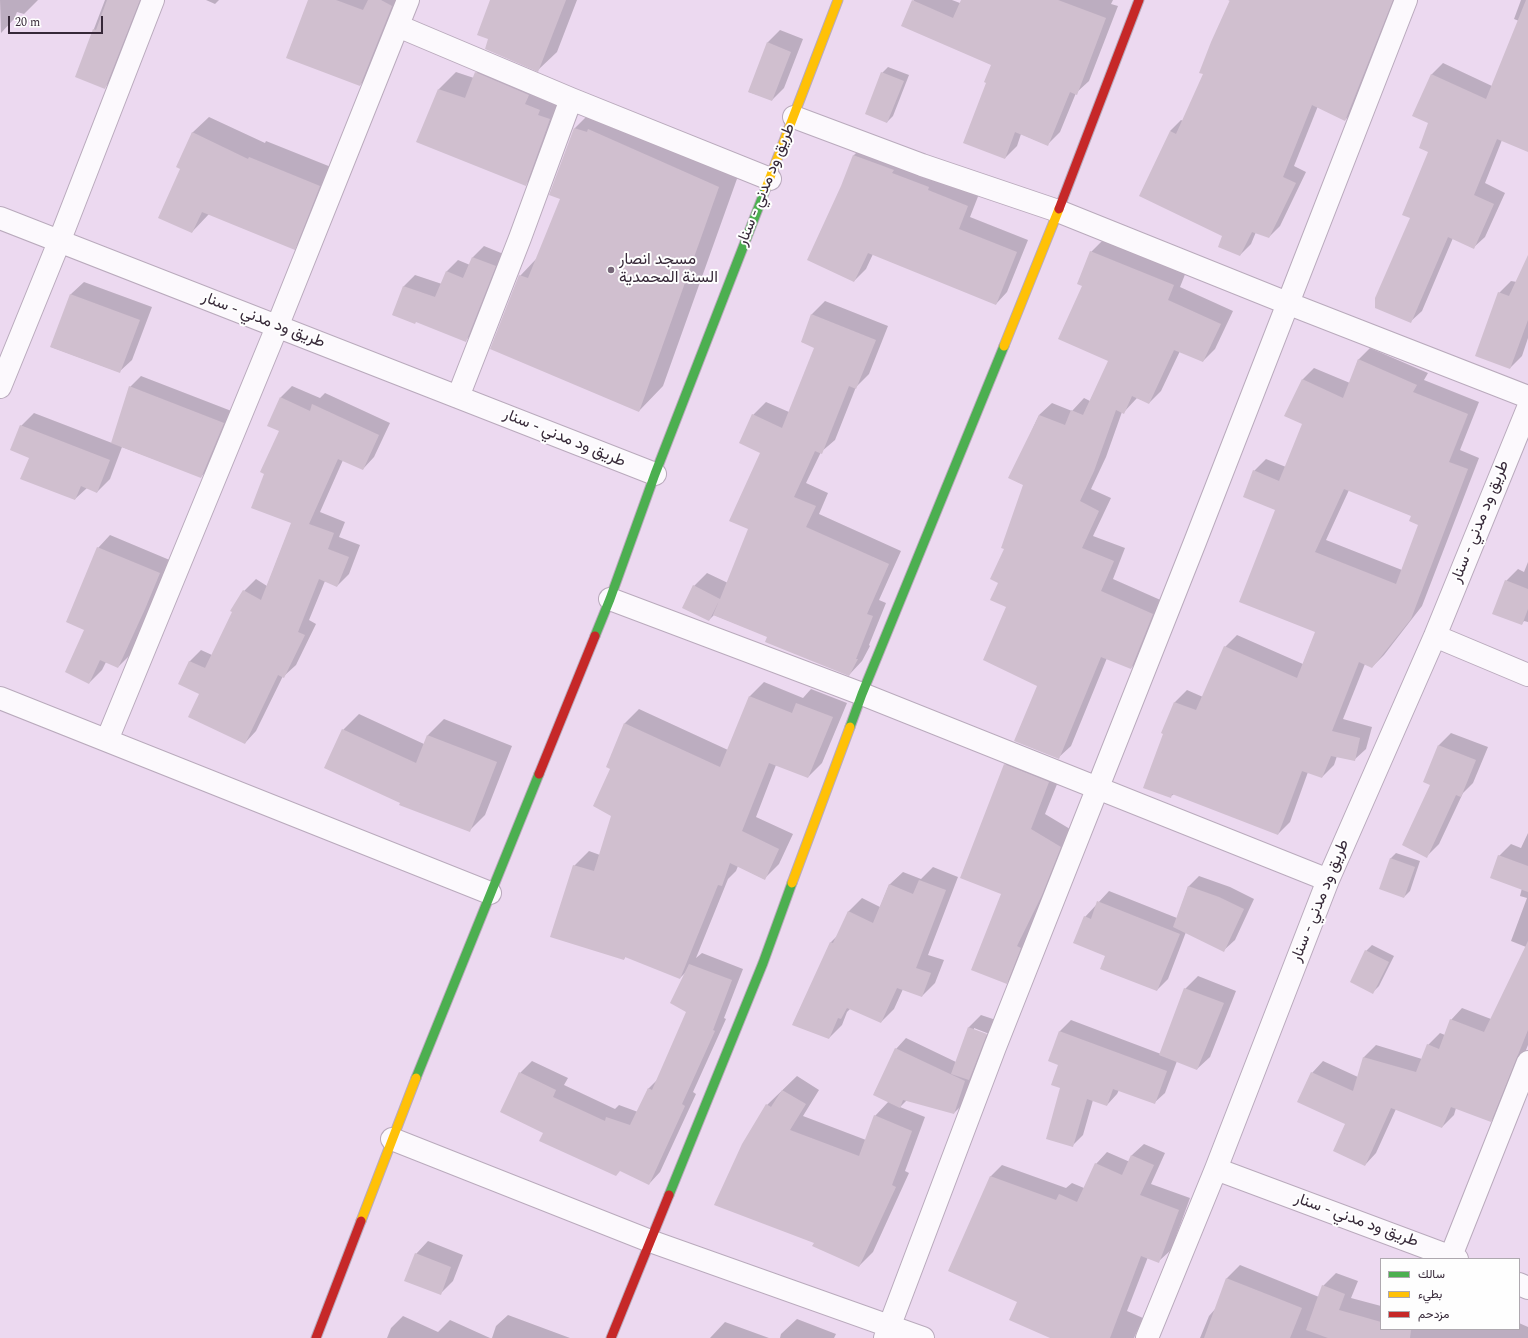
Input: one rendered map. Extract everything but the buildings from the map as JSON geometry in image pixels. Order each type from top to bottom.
[{"type":"street","points":[[0,387],[59,242],[153,0]]},
{"type":"street","points":[[107,740],[277,326],[408,0]]},
{"type":"street","name":"طريق ود مدني - سنار","points":[[0,218],[655,474],[794,118],[838,0]]},
{"type":"street","points":[[611,1338],[763,963],[862,694],[1058,211],[1139,0]]},
{"type":"street","points":[[887,1332],[995,1047],[1195,542],[1406,0]]},
{"type":"street","points":[[398,26],[571,99],[770,179]]},
{"type":"street","points":[[458,397],[520,238],[571,99]]},
{"type":"street","points":[[794,118],[922,165],[1058,211],[1287,303],[1528,397]]},
{"type":"street","name":"طريق ود مدني - سنار","points":[[1147,1338],[1216,1169],[1328,880],[1435,636],[1528,408]]},
{"type":"street","points":[[316,1338],[392,1139],[490,893],[610,599],[655,474]]},
{"type":"street","points":[[610,599],[862,694],[1096,789],[1328,880]]},
{"type":"street","points":[[1435,636],[1528,675]]},
{"type":"street","points":[[0,698],[490,893]]},
{"type":"street","name":"طريق ود مدني - سنار","points":[[1216,1169],[1454,1258],[1528,1062]]},
{"type":"street","points":[[392,1139],[650,1241],[887,1332],[923,1338]]},
{"type":"traffic: fast","points":[[595,636],[610,599],[655,474],[766,188]]},
{"type":"traffic: fast","points":[[850,727],[862,694],[1004,346]]},
{"type":"traffic: fast","points":[[416,1078],[539,774]]},
{"type":"traffic: fast","points":[[669,1195],[763,963],[792,883]]},
{"type":"traffic: slow","points":[[766,188],[838,0]]},
{"type":"traffic: slow","points":[[1004,346],[1059,209]]},
{"type":"traffic: slow","points":[[792,883],[850,727]]},
{"type":"traffic: slow","points":[[361,1221],[416,1078]]},
{"type":"traffic: jam","points":[[1059,209],[1139,0]]},
{"type":"traffic: jam","points":[[539,774],[595,636]]},
{"type":"traffic: jam","points":[[611,1338],[669,1195]]},
{"type":"traffic: jam","points":[[316,1338],[361,1221]]},
{"type":"place","name":"مسجد انصار السنة المحمدية","points":[[611,270]]}]
